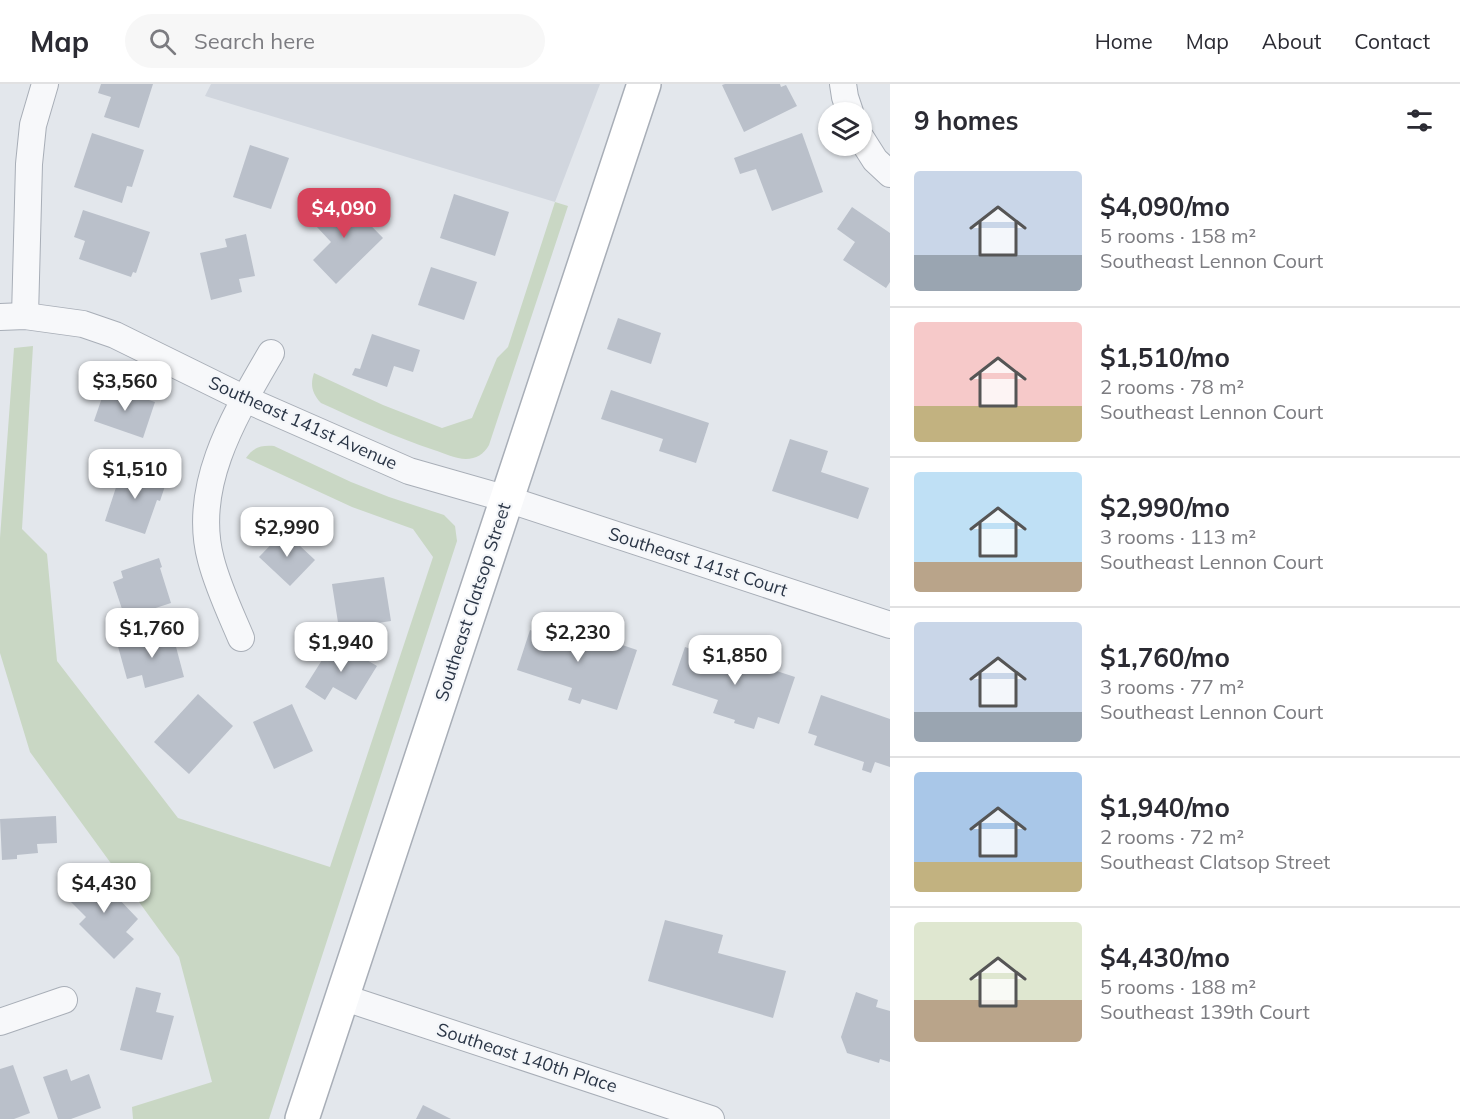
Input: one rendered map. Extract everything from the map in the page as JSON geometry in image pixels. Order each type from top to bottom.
[{"type":"street","points":[[25,316],[29,164],[33,125],[45,84]]},
{"type":"street","name":"Southeast Clatsop Street","points":[[302,1119],[644,84]]},
{"type":"street","points":[[843,84],[847,102]]},
{"type":"street","points":[[872,155],[890,174]]},
{"type":"street","name":"Southeast 141st Avenue","points":[[0,317],[25,316],[83,324],[115,335],[245,399],[409,471],[507,499]]},
{"type":"street","points":[[241,638],[222,594],[210,558],[206,508],[219,453],[245,399],[271,353]]},
{"type":"street","name":"Southeast 141st Court","points":[[507,499],[890,625]]},
{"type":"street","name":"Southeast 140th Place","points":[[342,998],[711,1119]]},
{"type":"street","points":[[0,1022],[64,1000]]},
{"type":"shaded area","points":[[211,84],[600,84],[555,202],[205,96]]},
{"type":"green space","points":[[555,202],[568,206],[489,445],[482,453],[470,459],[454,457],[391,434],[321,403],[313,389],[314,373],[383,405],[442,428],[472,418],[497,358],[508,347]]},
{"type":"green space","points":[[33,346],[22,529],[47,554],[57,661],[178,818],[330,867],[433,557],[413,529],[352,507],[246,458],[249,454],[258,448],[274,446],[351,482],[444,515],[455,526],[457,541],[269,1119],[133,1119],[132,1107],[212,1082],[179,957],[30,752],[0,653],[0,538],[14,348]]},
{"type":"building","points":[[101,84],[153,84],[139,128],[104,117],[111,97],[98,93]]},
{"type":"building","points":[[780,84],[781,87],[786,85],[797,106],[744,132],[722,85]]},
{"type":"building","points":[[92,133],[144,150],[132,187],[127,186],[122,203],[74,187]]},
{"type":"building","points":[[802,133],[823,192],[772,211],[756,169],[740,174],[734,158]]},
{"type":"building","points":[[250,145],[289,158],[271,209],[233,197]]},
{"type":"building","points":[[340,194],[383,238],[336,284],[313,260],[331,242],[316,226],[321,221],[317,217]]},
{"type":"building","points":[[454,194],[509,212],[495,256],[440,238]]},
{"type":"building","points":[[852,207],[890,233],[890,282],[886,288],[843,260],[855,242],[837,229]]},
{"type":"building","points":[[83,210],[150,232],[136,273],[133,272],[131,277],[79,259],[85,241],[74,237]]},
{"type":"building","points":[[246,234],[255,276],[239,279],[242,292],[211,300],[200,253],[227,247],[225,239]]},
{"type":"building","points":[[431,267],[477,282],[464,320],[418,305]]},
{"type":"building","points":[[618,318],[661,333],[651,364],[607,349]]},
{"type":"building","points":[[372,334],[420,350],[413,372],[394,366],[387,387],[352,375],[355,368],[360,369]]},
{"type":"building","points":[[106,386],[155,402],[143,438],[94,421]]},
{"type":"building","points":[[611,390],[709,423],[696,463],[659,451],[663,439],[601,419]]},
{"type":"building","points":[[790,439],[828,451],[821,472],[869,488],[858,519],[772,491]]},
{"type":"building","points":[[123,466],[167,480],[145,534],[105,521]]},
{"type":"building","points":[[284,531],[315,560],[290,586],[259,557]]},
{"type":"building","points":[[159,558],[171,603],[125,618],[113,582],[123,578],[121,571]]},
{"type":"building","points":[[384,577],[391,621],[339,629],[332,584]]},
{"type":"building","points":[[540,617],[637,650],[617,710],[582,699],[580,704],[568,700],[572,688],[517,670],[530,630],[535,632]]},
{"type":"building","points":[[171,628],[184,677],[145,688],[142,675],[127,679],[117,643],[144,636],[146,643],[160,639],[158,632]]},
{"type":"building","points":[[334,641],[377,666],[356,700],[333,687],[325,700],[305,687]]},
{"type":"building","points":[[685,647],[715,657],[716,651],[795,677],[779,724],[758,717],[754,729],[734,723],[735,720],[713,713],[718,700],[672,685]]},
{"type":"building","points":[[198,694],[233,726],[189,774],[154,742]]},
{"type":"building","points":[[821,695],[890,719],[890,767],[875,762],[871,773],[862,770],[864,762],[814,745],[817,736],[808,733]]},
{"type":"building","points":[[292,704],[313,751],[274,769],[253,722]]},
{"type":"building","points":[[56,816],[57,843],[37,844],[38,853],[17,855],[17,859],[2,860],[0,819]]},
{"type":"building","points":[[98,870],[120,892],[116,896],[138,919],[126,932],[134,939],[114,959],[79,924],[86,917],[68,899]]},
{"type":"building","points":[[665,920],[723,935],[718,953],[786,971],[773,1018],[648,981]]},
{"type":"building","points":[[136,987],[161,993],[156,1012],[174,1016],[162,1060],[120,1050]]},
{"type":"building","points":[[856,992],[878,1000],[876,1007],[890,1011],[890,1062],[880,1059],[879,1063],[847,1053],[841,1037]]},
{"type":"building","points":[[13,1065],[30,1113],[14,1119],[0,1119],[0,1069]]},
{"type":"building","points":[[67,1069],[71,1081],[89,1074],[101,1108],[71,1119],[58,1119],[43,1077]]},
{"type":"building","points":[[423,1105],[451,1119],[416,1119]]}]
